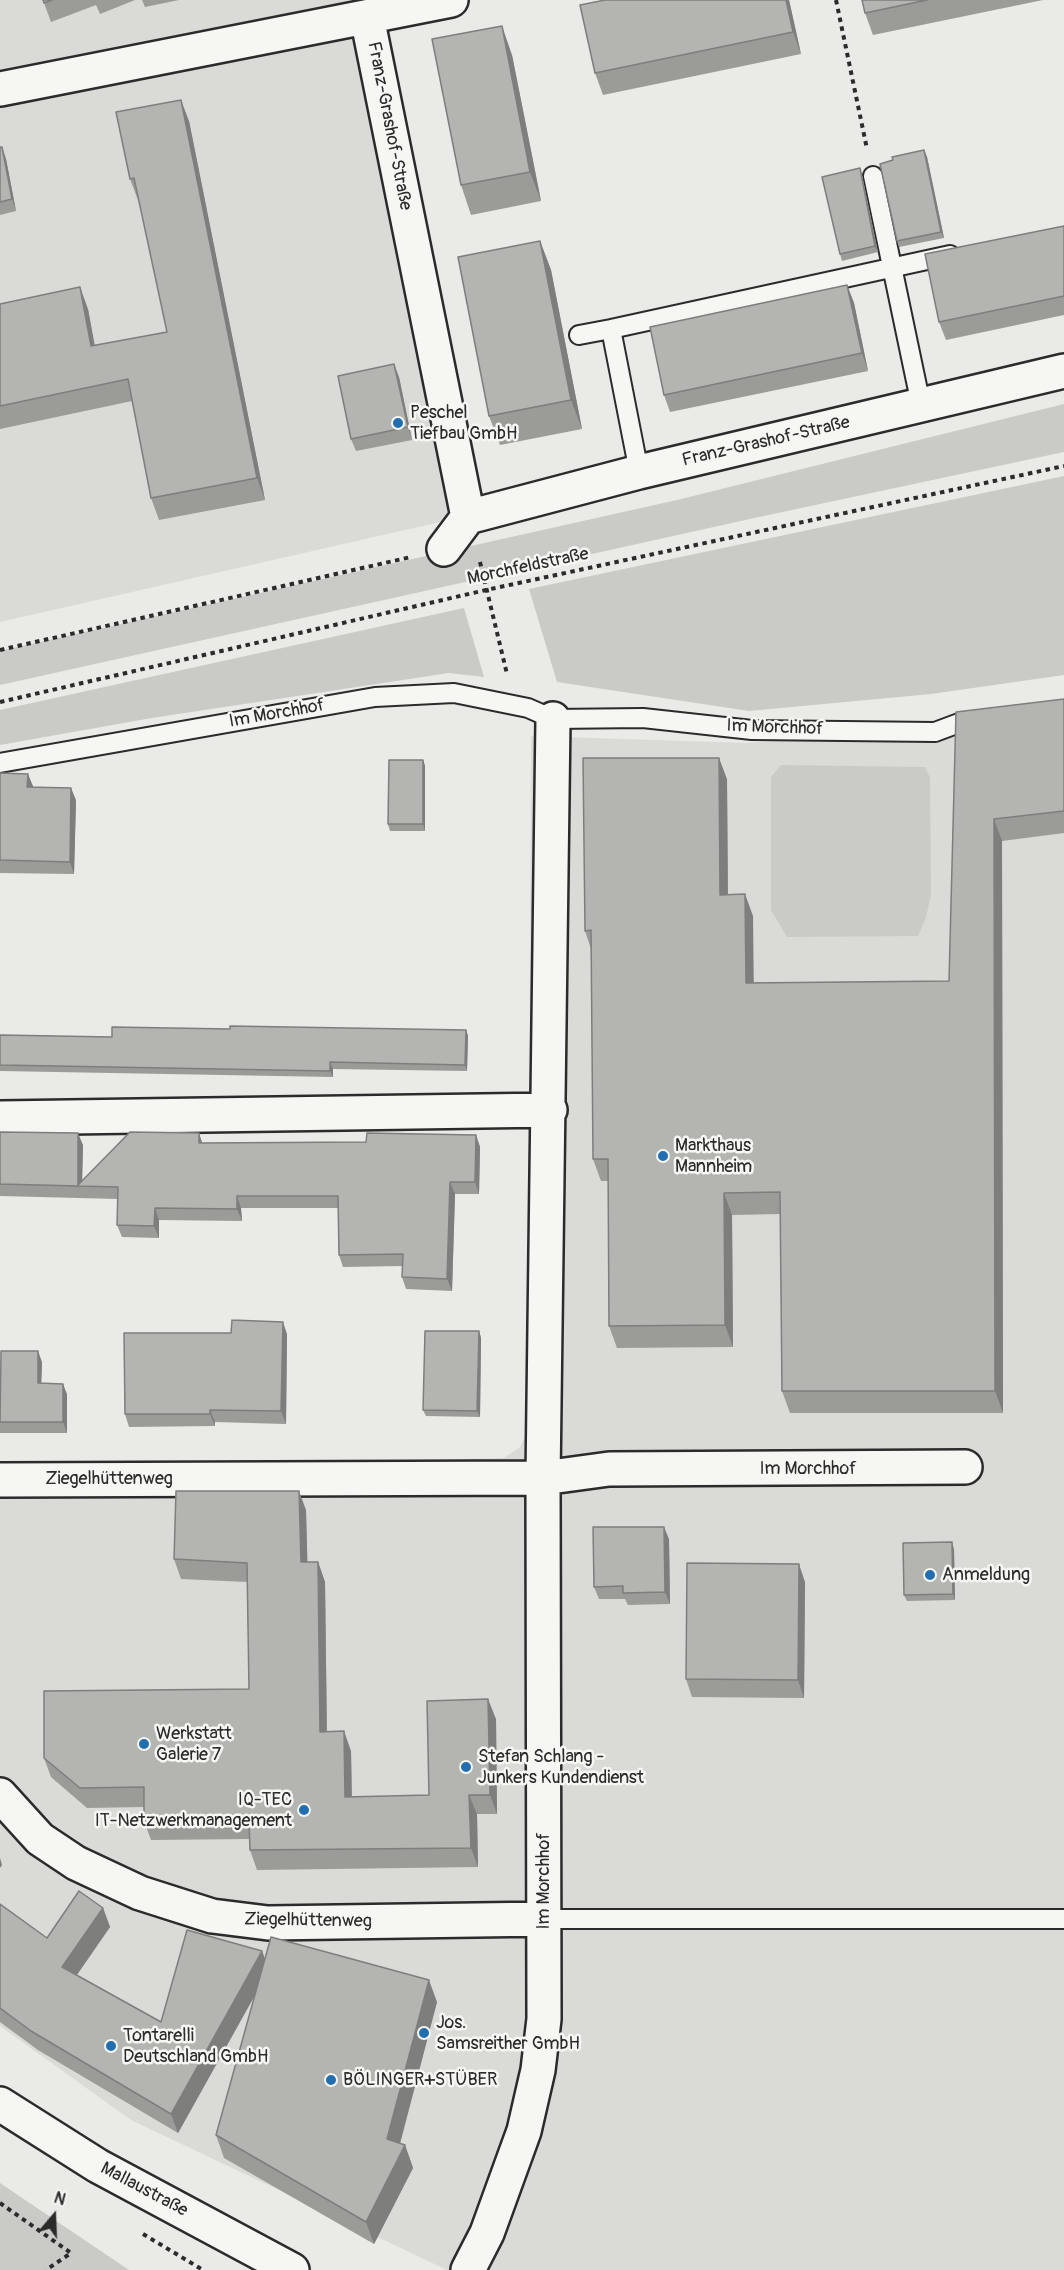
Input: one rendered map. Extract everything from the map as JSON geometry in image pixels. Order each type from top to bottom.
[{"type":"street","name":"Franz-Grashof-Straße","points":[[0,89],[451,0]]},
{"type":"street","name":"Franz-Grashof-Straße","points":[[367,17],[468,517],[639,472],[1064,371]]},
{"type":"street","points":[[444,549],[468,517]]},
{"type":"street","name":"Im Morchhof","points":[[468,2270],[487,2233],[524,2131],[538,2070],[544,2019],[543,1478],[550,1110],[553,719]]},
{"type":"street","points":[[0,1118],[550,1110]]},
{"type":"street","name":"Im Morchhof","points":[[543,1478],[609,1469],[966,1467]]},
{"type":"street","name":"Ziegelhüttenweg","points":[[0,1480],[543,1478]]},
{"type":"street","name":"Ziegelhüttenweg","points":[[0,1795],[40,1839],[76,1863],[140,1893],[212,1916],[268,1923],[544,1919]]},
{"type":"street","name":"Mallaustraße","points":[[0,2104],[98,2166],[292,2270]]},
{"type":"lane","points":[[873,176],[921,405]]},
{"type":"lane","points":[[579,335],[972,250]]},
{"type":"lane","points":[[611,329],[639,472]]},
{"type":"lane","name":"Im Morchhof","points":[[0,763],[375,697],[454,693],[528,708],[553,719],[644,718],[752,730],[935,732],[959,723]]},
{"type":"lane","points":[[544,1919],[1064,1919]]},
{"type":"path","points":[[836,0],[860,120]]},
{"type":"path","name":"Morchfeldstraße","points":[[0,702],[486,590],[1064,466]]},
{"type":"path","points":[[0,650],[444,549]]},
{"type":"path","points":[[483,575],[506,671]]},
{"type":"path","points":[[0,2203],[71,2253],[46,2270]]},
{"type":"shaded area","points":[[0,0],[357,0],[345,3],[449,520],[0,622]]},
{"type":"shaded area","points":[[1064,404],[1064,452],[0,685],[0,651],[677,500]]},
{"type":"shaded area","points":[[1064,476],[1064,675],[931,694],[749,711],[557,682],[529,589]]},
{"type":"shaded area","points":[[464,608],[484,677],[449,673],[152,718],[0,745],[0,710]]},
{"type":"shaded area","points":[[1064,715],[1064,2270],[447,2270],[131,2120],[0,2026],[0,1467],[176,1467],[504,1458],[520,1447],[528,1431],[531,736],[746,743],[960,728]]},
{"type":"shaded area","points":[[781,765],[925,767],[930,778],[931,895],[926,917],[918,936],[787,937],[771,910],[771,777]]},
{"type":"shaded area","points":[[0,2183],[129,2270],[0,2270]]},
{"type":"building","points":[[605,0],[786,0],[793,32],[595,73],[580,5]]},
{"type":"building","points":[[862,0],[927,0],[865,13]]},
{"type":"building","points":[[502,26],[530,172],[461,185],[432,39]]},
{"type":"building","points":[[181,100],[257,478],[151,498],[128,379],[0,406],[0,304],[80,287],[91,346],[167,332],[134,178],[130,179],[116,112]]},
{"type":"building","points":[[0,147],[2,147],[12,199],[0,202]]},
{"type":"building","points":[[924,150],[941,232],[897,241],[880,164],[893,160],[892,157]]},
{"type":"building","points":[[860,168],[875,246],[840,254],[822,177]]},
{"type":"building","points":[[1064,226],[1064,296],[939,322],[925,254]]},
{"type":"building","points":[[540,241],[571,400],[489,416],[458,257]]},
{"type":"building","points":[[847,285],[862,353],[664,395],[650,327]]},
{"type":"building","points":[[394,364],[408,427],[351,439],[338,376]]},
{"type":"building","points":[[1064,699],[1064,811],[994,819],[995,1391],[782,1391],[780,1192],[724,1193],[725,1325],[609,1326],[608,1159],[593,1159],[591,930],[585,931],[583,758],[719,758],[720,895],[745,894],[746,983],[949,981],[956,712]]},
{"type":"building","points":[[389,760],[423,760],[423,824],[388,824]]},
{"type":"building","points":[[0,773],[28,774],[27,787],[71,788],[70,862],[0,860]]},
{"type":"building","points":[[230,1026],[466,1030],[465,1065],[330,1062],[330,1071],[0,1065],[0,1035],[112,1037],[112,1027],[230,1029]]},
{"type":"building","points":[[0,1132],[78,1133],[78,1185],[130,1132],[199,1133],[199,1143],[366,1142],[367,1133],[476,1135],[475,1182],[450,1182],[447,1279],[402,1277],[403,1254],[339,1255],[338,1196],[237,1196],[237,1209],[155,1208],[154,1226],[117,1225],[118,1187],[0,1184]]},
{"type":"building","points":[[232,1320],[283,1322],[281,1411],[210,1410],[210,1414],[125,1414],[124,1333],[231,1333]]},
{"type":"building","points":[[425,1331],[479,1331],[477,1411],[423,1410]]},
{"type":"building","points":[[1,1351],[38,1351],[38,1383],[63,1384],[63,1422],[0,1422]]},
{"type":"building","points":[[176,1491],[299,1491],[301,1562],[318,1562],[320,1732],[344,1731],[345,1797],[429,1795],[427,1701],[488,1699],[490,1795],[469,1795],[471,1848],[250,1850],[249,1820],[144,1821],[144,1787],[80,1788],[44,1758],[44,1691],[249,1689],[247,1563],[174,1559]]},
{"type":"building","points":[[593,1527],[664,1527],[665,1592],[623,1593],[623,1586],[594,1587]]},
{"type":"building","name":"Anmeldung","points":[[952,1542],[953,1594],[904,1595],[903,1543]]},
{"type":"building","points":[[687,1563],[799,1564],[798,1680],[686,1679]]},
{"type":"building","points":[[79,1891],[103,1908],[62,1967],[161,2022],[187,1930],[262,1951],[171,2114],[31,2031],[0,2008],[0,1904],[47,1938]]},
{"type":"building","name":"BÖLINGER+STÜBER","points":[[271,1937],[429,1980],[387,2139],[405,2145],[366,2222],[216,2135]]},
{"type":"place","name":"Peschel Tiefbau GmbH","points":[[398,423]]},
{"type":"place","name":"Markthaus Mannheim","points":[[663,1156]]},
{"type":"place","name":"Anmeldung","points":[[930,1575]]},
{"type":"place","name":"Werkstatt Galerie 7","points":[[144,1744]]},
{"type":"place","name":"Stefan Schlang - Junkers Kundendienst","points":[[466,1767]]},
{"type":"place","name":"IQ-TEC IT-Netzwerkmanagement","points":[[304,1810]]},
{"type":"place","name":"Jos. Samsreither GmbH","points":[[424,2033]]},
{"type":"place","name":"Tontarelli Deutschland GmbH","points":[[111,2046]]},
{"type":"place","name":"BÖLINGER+STÜBER","points":[[331,2080]]}]
